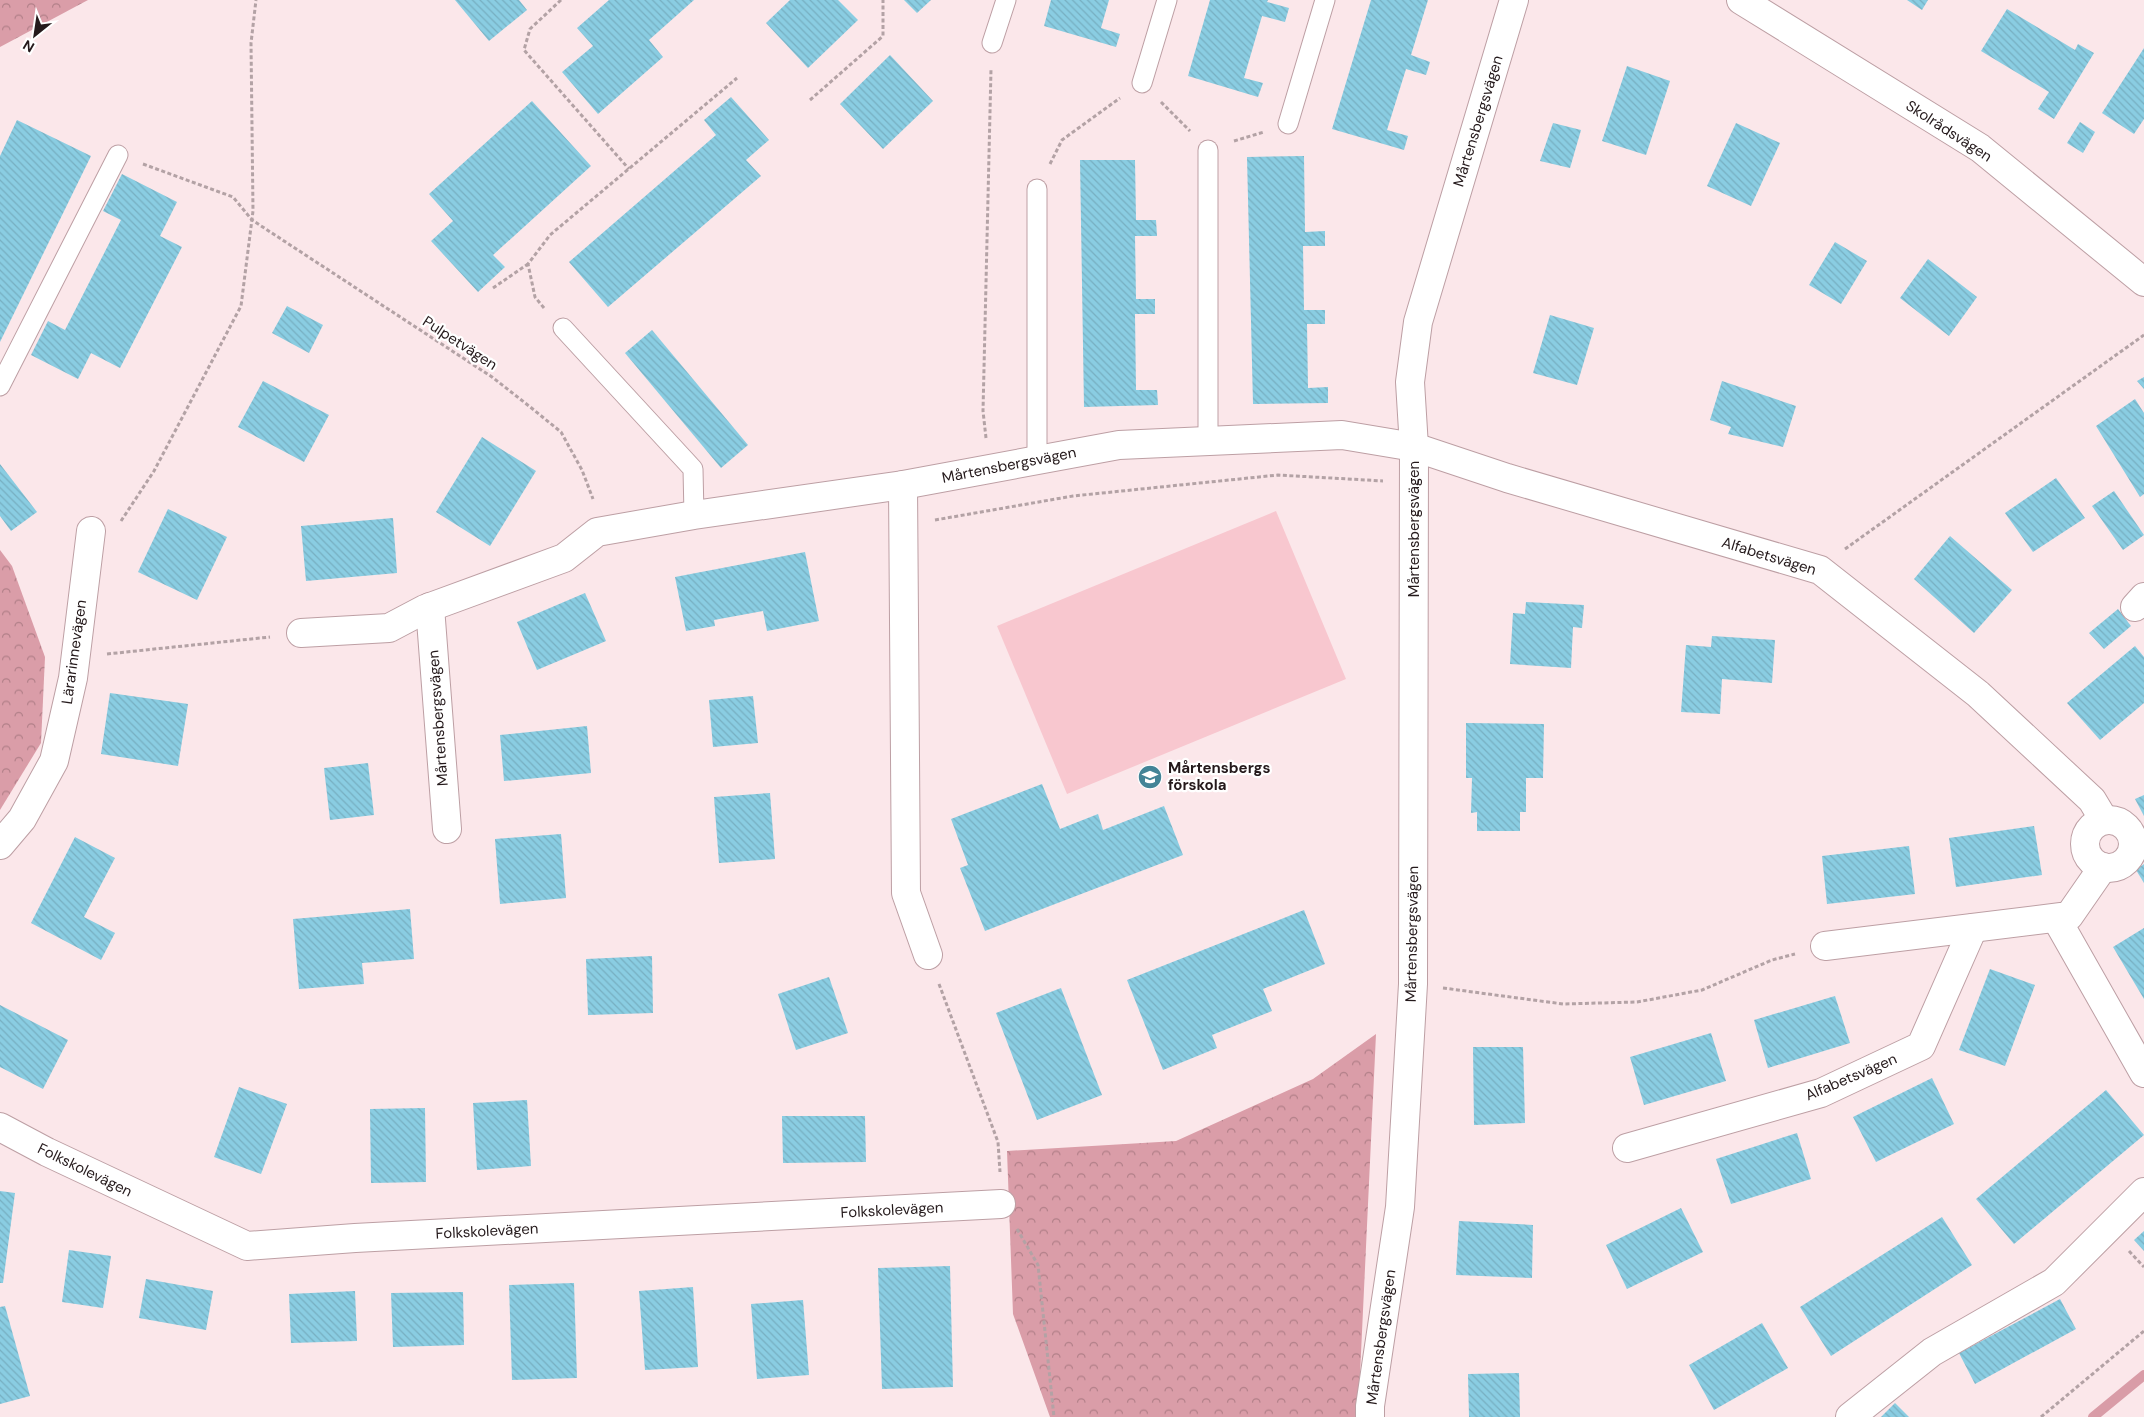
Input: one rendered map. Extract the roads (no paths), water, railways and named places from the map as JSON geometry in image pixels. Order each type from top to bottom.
[{"type":"street","name":"Mårtensbergsvägen","points":[[1370,1417],[1370,1406],[1400,1207],[1413,984],[1414,447],[1410,382],[1418,322],[1514,0]]},
{"type":"street","name":"Skolrådsvägen","points":[[1740,0],[1980,148],[2144,282]]},
{"type":"street","name":"Mårtensbergsvägen","points":[[301,633],[389,628],[430,607],[564,558],[598,532],[694,515],[903,485],[1119,444],[1342,435],[1414,447]]},
{"type":"street","name":"Alfabetsvägen","points":[[1414,447],[1507,478],[1820,570],[1978,694],[2092,800],[2104,820]]},
{"type":"street","points":[[903,485],[906,893],[928,955]]},
{"type":"street","name":"Lärarinnevägen","points":[[0,845],[22,819],[54,761],[73,678],[91,532]]},
{"type":"street","name":"Mårtensbergsvägen","points":[[430,607],[446,829]]},
{"type":"street","points":[[2104,820],[2112,820],[2126,827],[2138,848],[2120,865],[2103,867],[2090,859],[2085,843],[2087,834],[2092,827],[2104,820]]},
{"type":"street","points":[[1825,946],[2069,916],[2103,867]]},
{"type":"street","points":[[2056,918],[2144,1073]]},
{"type":"street","name":"Alfabetsvägen","points":[[1627,1148],[1821,1093],[1921,1046],[1973,928]]},
{"type":"street","name":"Folkskolevägen","points":[[0,1128],[247,1246],[355,1238],[1001,1204]]},
{"type":"street","points":[[1850,1417],[1932,1352],[2054,1282],[2144,1192]]},
{"type":"lane","points":[[992,43],[1006,0]]},
{"type":"lane","points":[[1142,83],[1167,0]]},
{"type":"lane","points":[[1288,124],[1325,0]]},
{"type":"lane","points":[[1208,150],[1208,440]]},
{"type":"lane","points":[[0,386],[118,155]]},
{"type":"lane","points":[[1037,190],[1037,460]]},
{"type":"lane","points":[[563,328],[694,469],[694,515]]},
{"type":"waterway","points":[[2093,1417],[2144,1375]]},
{"type":"place","name":"Mårtensbergs förskola","points":[[1150,777]]}]
